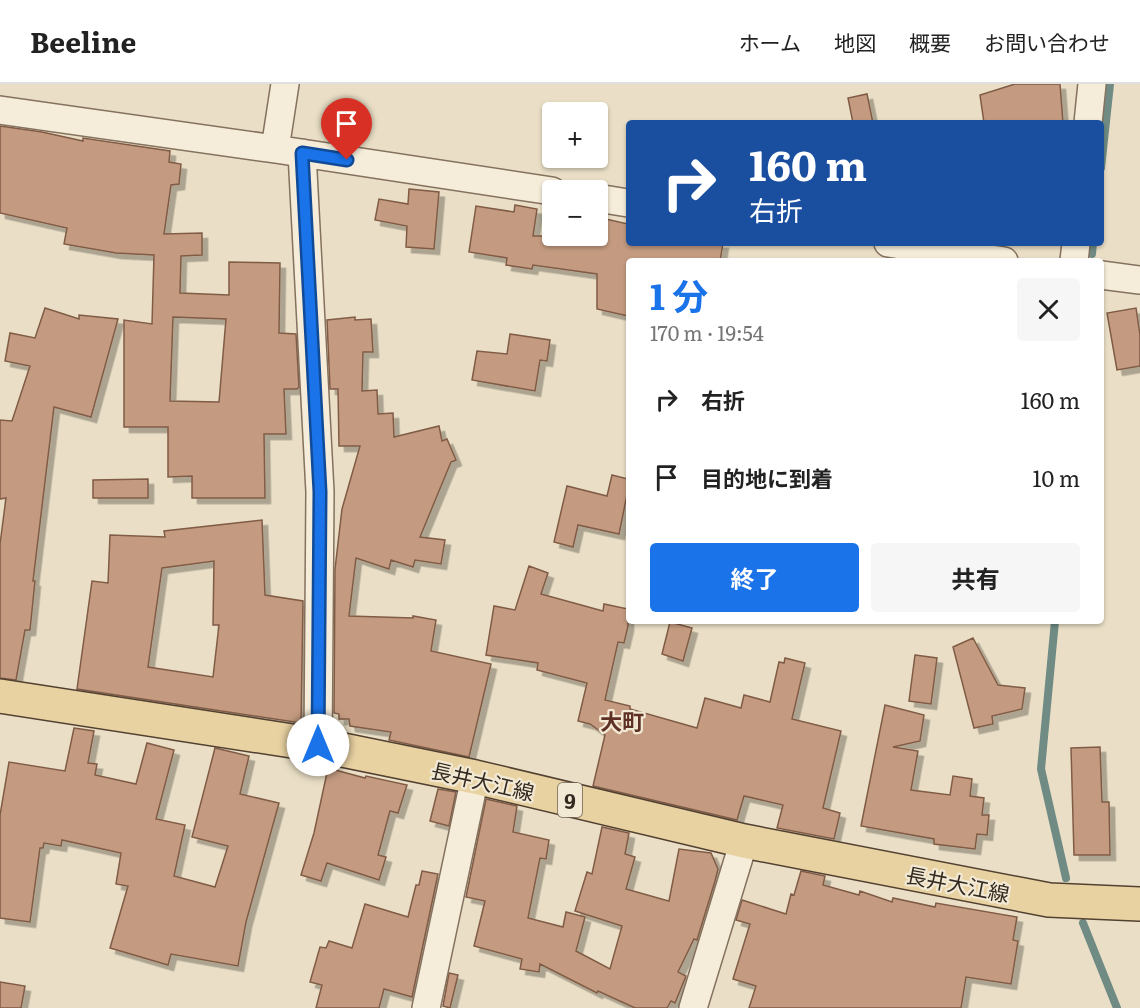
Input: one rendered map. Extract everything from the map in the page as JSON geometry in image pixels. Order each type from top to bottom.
[{"type":"main road","name":"長井大江線","points":[[0,696],[318,745],[475,777],[744,842],[1049,900],[1140,904]]},
{"type":"street","points":[[276,149],[285,84]]},
{"type":"street","points":[[1088,120],[1092,84]]},
{"type":"street","points":[[0,110],[542,189]]},
{"type":"street","points":[[302,153],[320,492],[318,745]]},
{"type":"street","points":[[608,200],[626,203]]},
{"type":"street","points":[[907,246],[985,258]]},
{"type":"street","points":[[1104,275],[1140,279]]},
{"type":"street","points":[[426,1008],[475,777]]},
{"type":"street","points":[[693,1008],[744,842]]},
{"type":"building","points":[[1015,84],[1060,84],[1063,120],[984,120],[980,95]]},
{"type":"building","points":[[867,94],[872,120],[852,120],[848,98]]},
{"type":"building","points":[[0,126],[83,141],[83,138],[170,151],[169,162],[181,164],[179,184],[171,185],[164,234],[202,233],[202,255],[181,256],[180,293],[229,295],[229,262],[280,263],[279,333],[296,334],[299,387],[284,389],[286,434],[264,434],[265,498],[192,498],[192,476],[168,477],[168,427],[124,427],[124,320],[152,324],[154,255],[116,253],[64,244],[67,228],[0,213]],"holes":[[[173,317],[226,319],[219,402],[170,401]]]},
{"type":"building","points":[[409,189],[439,192],[434,249],[406,247],[407,226],[375,220],[379,199],[408,204]]},
{"type":"building","points":[[515,205],[537,209],[533,236],[542,236],[542,246],[608,246],[608,219],[626,224],[626,246],[722,246],[720,258],[626,258],[626,316],[597,309],[597,274],[533,265],[532,269],[506,265],[507,258],[469,252],[476,206],[514,212]]},
{"type":"building","points":[[45,308],[79,319],[79,315],[118,319],[91,417],[54,407],[33,581],[35,581],[30,630],[25,630],[16,680],[0,678],[0,544],[6,498],[0,499],[0,420],[12,421],[30,366],[5,361],[10,333],[35,338]]},
{"type":"building","points":[[1136,308],[1140,335],[1140,366],[1117,370],[1107,313]]},
{"type":"building","points":[[355,317],[355,320],[371,319],[373,352],[363,352],[362,391],[377,390],[378,414],[393,413],[394,437],[439,426],[442,441],[447,439],[456,460],[451,462],[420,537],[445,540],[441,564],[415,560],[413,567],[391,560],[389,569],[356,558],[349,616],[413,618],[413,616],[436,620],[431,651],[491,664],[469,757],[389,740],[391,732],[350,726],[349,719],[339,719],[339,714],[334,713],[335,569],[342,509],[360,446],[339,446],[338,389],[330,389],[327,320]]},
{"type":"building","points":[[510,334],[550,340],[547,361],[540,360],[535,391],[472,380],[477,351],[507,354]]},
{"type":"building","points":[[612,475],[626,478],[626,500],[619,534],[578,525],[573,547],[554,542],[567,486],[607,496]]},
{"type":"building","points":[[148,479],[148,498],[93,498],[93,480]]},
{"type":"building","points":[[262,520],[265,595],[303,601],[301,723],[77,689],[92,581],[108,583],[110,535],[165,537],[164,531]],"holes":[[[214,561],[213,625],[219,625],[213,677],[148,667],[162,568]]]},
{"type":"building","points":[[529,566],[548,573],[541,594],[603,611],[604,604],[626,609],[628,626],[624,643],[618,642],[605,700],[697,728],[705,698],[741,708],[744,695],[770,702],[779,662],[784,663],[785,658],[805,663],[792,719],[841,731],[823,808],[840,813],[834,839],[777,828],[783,805],[744,796],[737,820],[593,786],[605,735],[590,724],[578,721],[587,683],[537,670],[538,663],[486,655],[494,606],[515,610]]},
{"type":"building","points":[[670,624],[692,628],[683,661],[662,654]]},
{"type":"building","points":[[973,638],[998,685],[1025,688],[1022,709],[992,716],[993,724],[974,728],[953,647]]},
{"type":"building","points":[[915,655],[937,658],[931,704],[909,701]]},
{"type":"building","points":[[885,705],[924,715],[920,741],[893,747],[918,751],[911,790],[950,795],[953,776],[972,779],[970,796],[984,798],[982,815],[989,815],[987,835],[977,834],[975,849],[934,844],[934,839],[861,826]]},
{"type":"building","points":[[74,728],[94,731],[88,763],[97,764],[95,775],[136,784],[147,743],[174,750],[156,819],[185,825],[174,876],[215,887],[228,846],[192,837],[215,748],[249,756],[240,794],[279,803],[246,922],[238,966],[171,954],[168,965],[110,948],[128,886],[116,884],[121,853],[62,840],[61,846],[44,843],[43,848],[40,848],[30,922],[0,918],[0,815],[9,762],[65,771]]},
{"type":"building","points":[[1100,747],[1102,802],[1109,802],[1110,855],[1074,855],[1071,748]]},
{"type":"building","points":[[328,768],[365,778],[366,776],[407,785],[398,813],[390,811],[378,855],[386,857],[379,880],[327,863],[321,881],[301,875],[314,833]]},
{"type":"building","points":[[438,789],[456,792],[449,826],[430,821]]},
{"type":"building","points":[[486,799],[517,806],[513,832],[549,840],[546,859],[540,858],[528,918],[563,927],[566,912],[585,917],[576,951],[610,969],[622,926],[575,911],[587,872],[592,874],[602,827],[629,833],[625,854],[635,857],[626,889],[669,901],[679,849],[711,853],[718,869],[697,940],[694,939],[678,972],[686,976],[675,1003],[671,1001],[667,1008],[635,1008],[598,991],[597,993],[540,964],[539,972],[520,969],[522,959],[474,946],[485,901],[466,897]]},
{"type":"building","points":[[422,871],[438,874],[412,997],[384,989],[379,1008],[316,1008],[322,985],[310,982],[320,947],[326,948],[329,941],[352,948],[365,904],[408,917]]},
{"type":"building","points":[[801,871],[825,876],[823,885],[859,895],[860,891],[892,902],[893,898],[935,907],[936,903],[1017,917],[1013,940],[1018,941],[1011,984],[966,977],[961,1008],[749,1008],[756,986],[733,979],[750,924],[736,920],[742,900],[786,914],[791,894],[794,895]]},
{"type":"building","points":[[449,973],[458,975],[450,1008],[443,1006]]},
{"type":"building","points":[[0,982],[25,986],[21,1008],[0,1008]]},
{"type":"waterway","points":[[1104,140],[1110,84]]},
{"type":"waterway","points":[[1092,254],[1093,246]]},
{"type":"waterway","points":[[1055,624],[1041,769],[1066,878]]},
{"type":"waterway","points":[[1083,923],[1117,1008]]},
{"type":"district","name":"大町","points":[[622,720]]},
{"type":"route","points":[[318,745],[320,492],[302,153],[347,160]]}]
